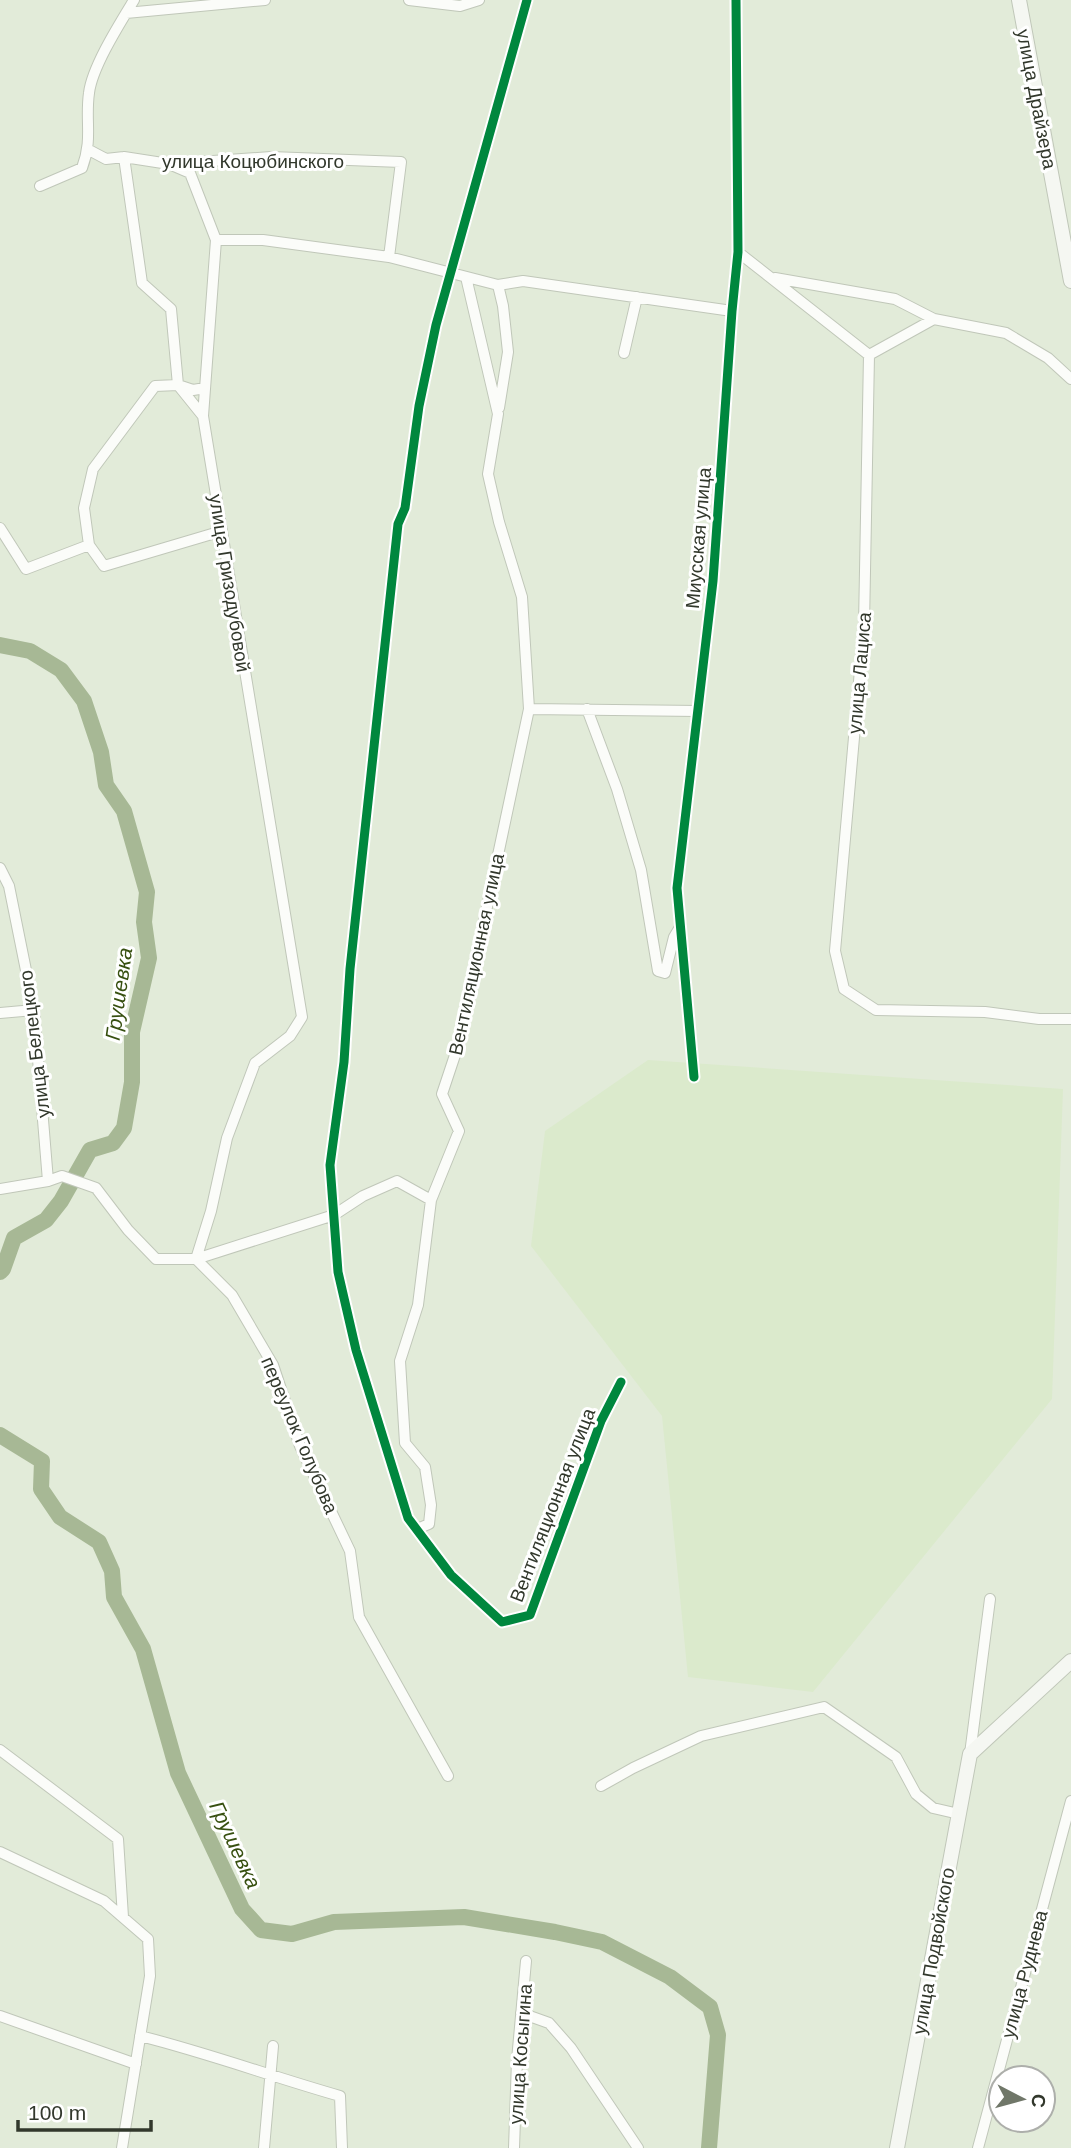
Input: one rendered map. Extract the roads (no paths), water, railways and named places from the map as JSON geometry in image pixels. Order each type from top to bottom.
[{"type":"street","points":[[40,186],[82,168],[89,150],[89,92],[107,47],[134,0]]},
{"type":"street","points":[[126,13],[265,0]]},
{"type":"street","points":[[409,0],[460,6],[479,0]]},
{"type":"street","points":[[417,1529],[408,1518],[356,1350],[338,1272],[330,1165],[344,1062],[350,969],[398,524],[405,508],[419,406],[450,271],[527,0]]},
{"type":"street","name":"Миусская улица","points":[[694,1077],[677,887],[713,581],[738,252],[736,0]]},
{"type":"street","name":"улица Драйзера","points":[[1019,0],[1071,281]]},
{"type":"street","name":"улица Коцюбинского","points":[[89,150],[106,159],[124,157],[169,164],[271,157],[401,162],[389,257]]},
{"type":"street","points":[[124,157],[142,283],[171,309],[178,385],[203,416]]},
{"type":"street","name":"улица Гризодубовой","points":[[169,164],[190,173],[216,240],[203,416],[302,1017],[290,1036],[255,1063],[227,1138],[211,1211],[195,1259]]},
{"type":"street","points":[[216,240],[263,240],[389,257],[498,285],[523,281],[732,311]]},
{"type":"street","points":[[738,252],[869,355],[934,319]]},
{"type":"street","name":"Вентиляционная улица","points":[[466,277],[498,414]]},
{"type":"street","points":[[773,277],[895,299],[934,319],[1006,333],[1048,358],[1071,379]]},
{"type":"street","name":"Вентиляционная улица","points":[[498,285],[508,352],[488,474],[499,522],[522,597],[529,709],[462,1034],[442,1094],[459,1131],[430,1200],[418,1305],[400,1361],[405,1443],[425,1467],[431,1505],[429,1524],[417,1529],[451,1575],[502,1622],[530,1615],[601,1421],[621,1382]]},
{"type":"street","points":[[624,353],[637,297]]},
{"type":"street","name":"улица Лациса","points":[[869,355],[864,625],[835,951],[844,989],[876,1010],[985,1012],[1039,1019],[1071,1019]]},
{"type":"street","points":[[205,388],[193,390],[178,385],[155,386],[93,469],[84,508],[89,545],[104,566],[222,531]]},
{"type":"street","points":[[0,528],[26,569],[89,545]]},
{"type":"street","points":[[529,709],[698,711]]},
{"type":"street","points":[[587,709],[617,789],[640,870],[658,971],[665,973],[674,937],[680,927]]},
{"type":"street","name":"улица Белецкого","points":[[0,868],[9,886],[34,1010],[48,1181]]},
{"type":"street","points":[[0,1013],[34,1010]]},
{"type":"street","points":[[0,1189],[62,1176],[96,1188],[128,1230],[156,1259],[195,1259],[334,1214],[363,1196],[397,1181],[430,1200]]},
{"type":"street","name":"переулок Голубова","points":[[195,1259],[232,1295],[273,1365],[300,1446],[350,1551],[359,1617],[448,1776]]},
{"type":"street","points":[[970,1754],[990,1599]]},
{"type":"street","points":[[970,1754],[1071,1661]]},
{"type":"street","points":[[601,1786],[701,1736],[824,1707],[896,1757],[916,1794],[933,1808],[959,1814]]},
{"type":"street","points":[[0,1750],[118,1839],[123,1917]]},
{"type":"street","name":"улица Подвойского","points":[[897,2148],[970,1754]]},
{"type":"street","name":"улица Руднева","points":[[978,2148],[1071,1801]]},
{"type":"street","points":[[0,1852],[104,1901],[148,1939],[150,1976],[122,2148]]},
{"type":"street","name":"улица Косыгина","points":[[514,2148],[526,1961]]},
{"type":"street","points":[[521,2013],[549,2023],[571,2048],[638,2148]]},
{"type":"street","points":[[0,2016],[136,2064]]},
{"type":"street","points":[[140,2036],[197,2050],[271,2077],[340,2096],[342,2148]]},
{"type":"street","points":[[264,2148],[273,2046]]},
{"type":"waterway","name":"Грушевка","points":[[0,645],[30,651],[61,670],[84,701],[101,752],[106,785],[124,811],[147,892],[144,922],[149,958],[132,1032],[132,1082],[124,1128],[113,1143],[90,1150],[61,1201],[46,1220],[14,1238],[0,1272]]},
{"type":"waterway","name":"Грушевка","points":[[0,1435],[42,1461],[41,1489],[60,1517],[99,1542],[112,1571],[114,1597],[143,1649],[178,1773],[242,1909],[261,1930],[292,1934],[334,1922],[464,1917],[602,1942],[670,1977],[710,2007],[718,2035],[709,2148]]}]
